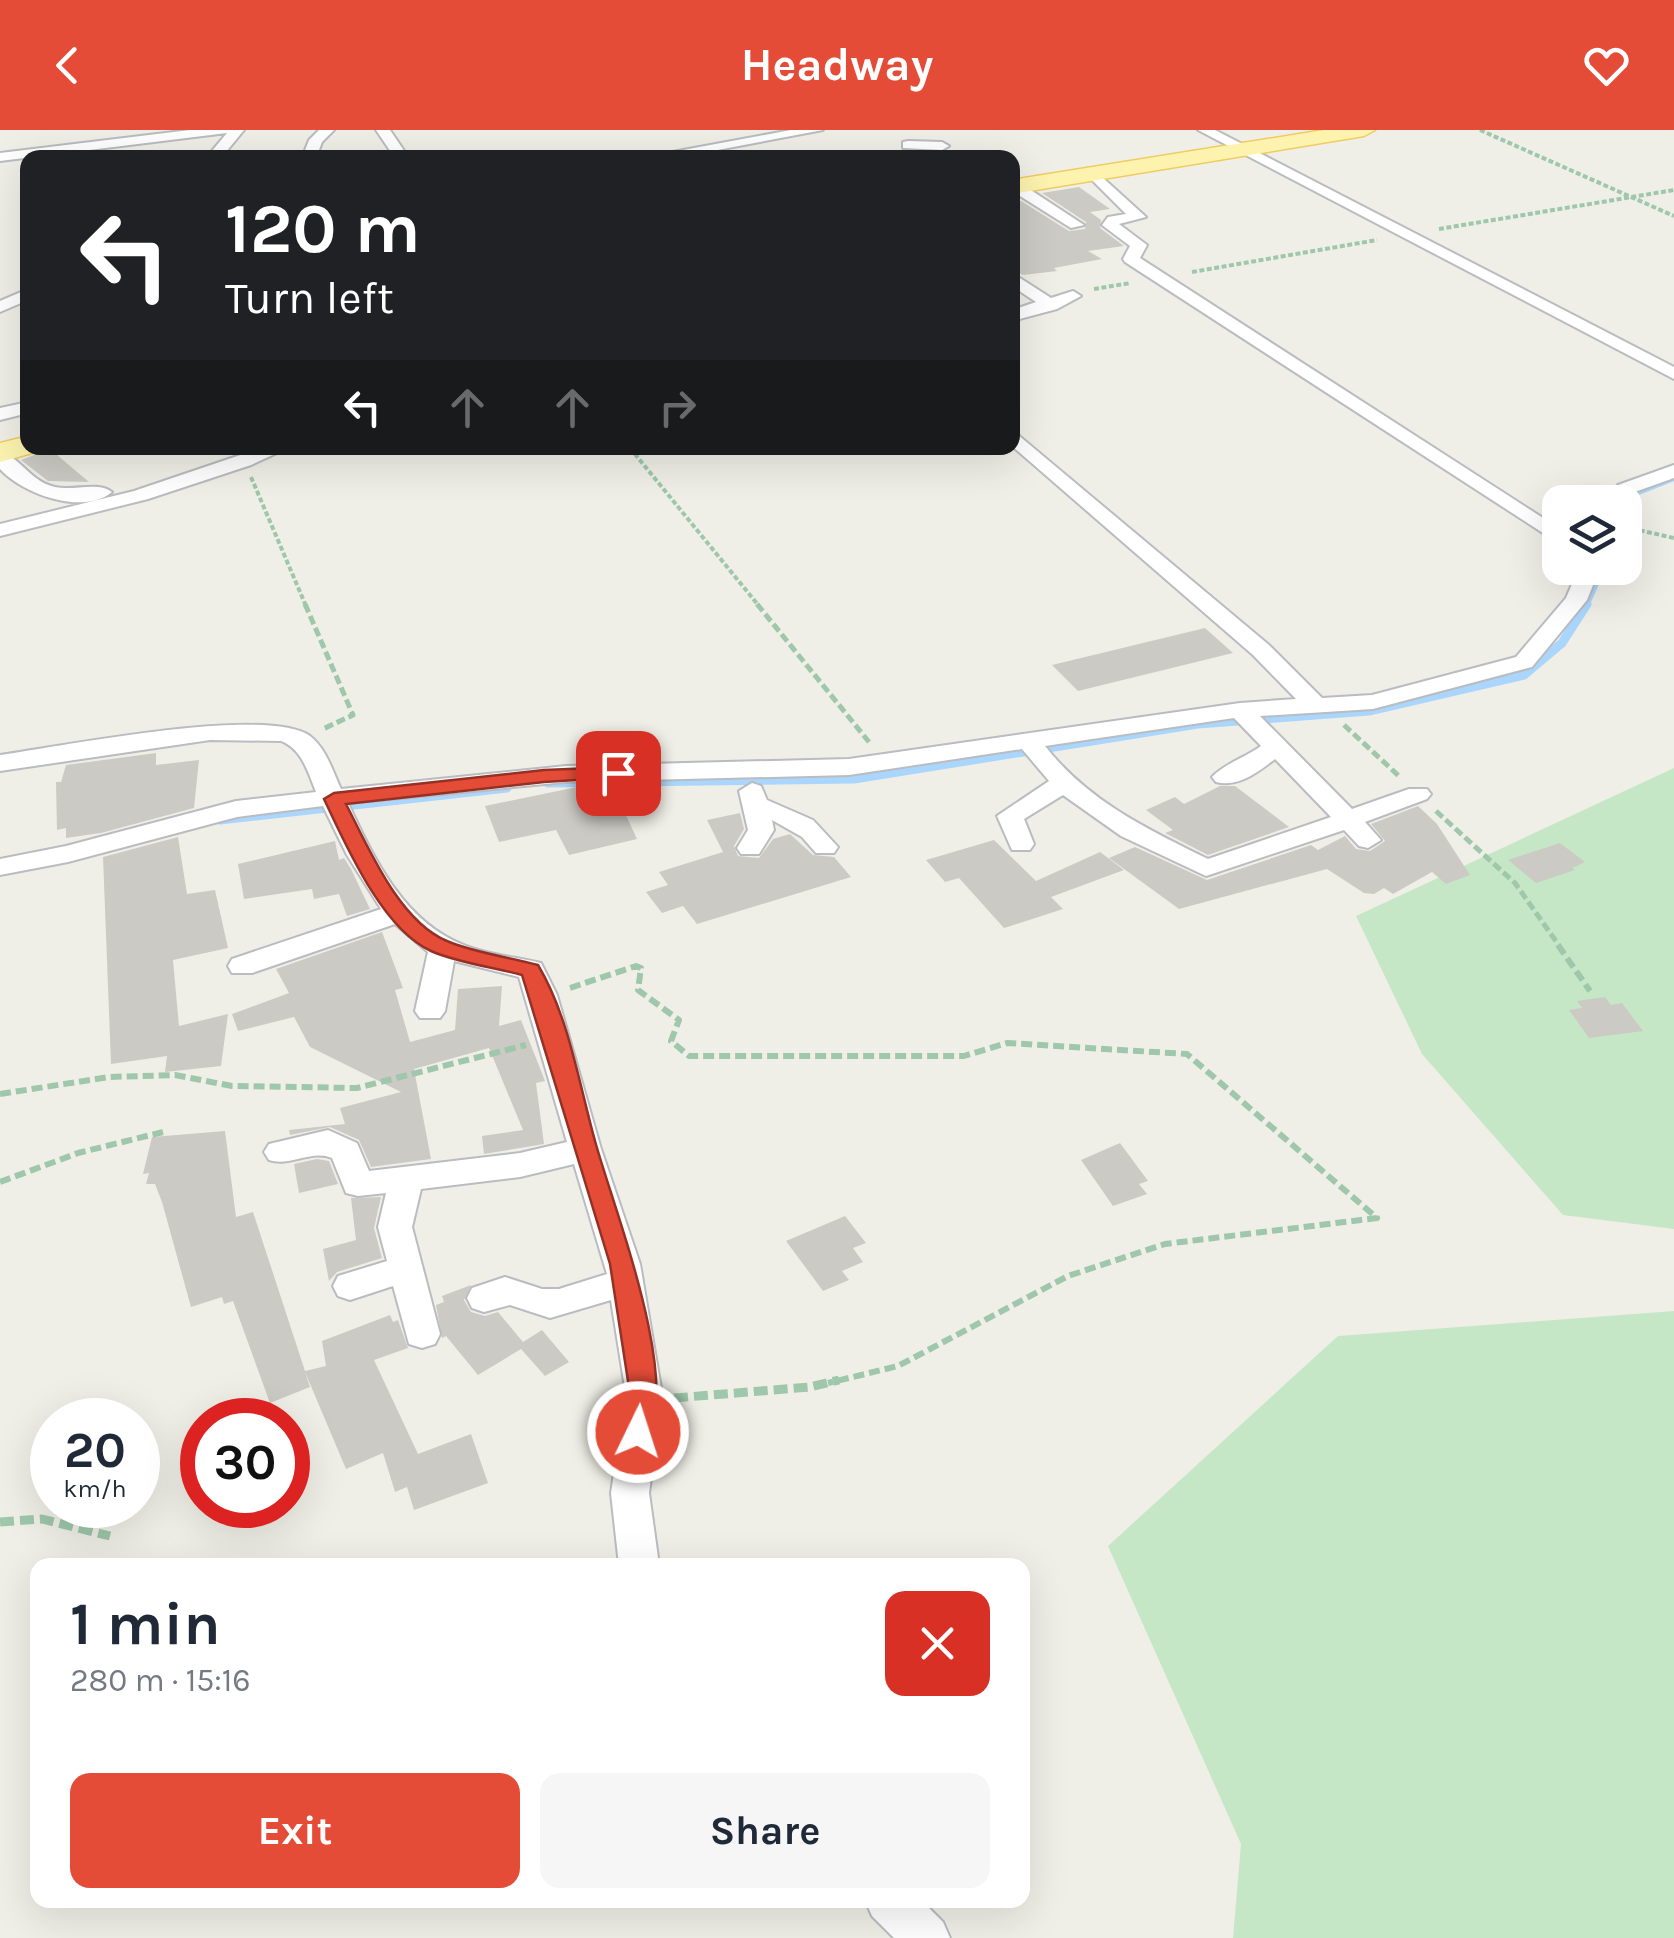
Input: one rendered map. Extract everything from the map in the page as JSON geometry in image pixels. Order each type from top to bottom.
[{"type":"main road","points":[[1020,185],[1364,130]]},
{"type":"street","points":[[58,150],[224,130]]},
{"type":"street","points":[[220,150],[237,130]]},
{"type":"street","points":[[312,150],[327,130]]},
{"type":"street","points":[[695,150],[816,130]]},
{"type":"street","points":[[1205,130],[1674,374]]},
{"type":"street","points":[[908,145],[935,150]]},
{"type":"street","points":[[1092,172],[1138,217],[1113,220],[1110,225],[1139,245],[1132,259],[1542,526]]},
{"type":"street","points":[[1020,190],[1076,226]]},
{"type":"street","points":[[1020,213],[1048,208]]},
{"type":"street","points":[[1020,284],[1051,305]]},
{"type":"street","points":[[1020,314],[1074,296]]},
{"type":"street","points":[[1020,443],[1326,712]]},
{"type":"street","points":[[0,455],[21,481],[52,495],[156,484],[162,490]]},
{"type":"street","points":[[0,530],[162,490],[260,455]]},
{"type":"street","points":[[1638,485],[1674,471]]},
{"type":"street","points":[[0,867],[68,854],[236,809],[337,804],[566,774],[750,786],[819,770],[1033,747],[1246,717],[1326,712],[1524,662],[1576,600],[1582,585]]},
{"type":"street","points":[[1246,717],[1368,840]]},
{"type":"street","points":[[0,763],[210,733],[261,731],[300,740],[310,750],[373,878],[401,912],[437,945],[531,970],[544,1000],[626,1281],[643,1401],[630,1494],[638,1558]]},
{"type":"street","points":[[1033,747],[1062,784],[1097,813],[1206,868],[1286,846],[1347,818],[1418,794]]},
{"type":"street","points":[[1225,778],[1248,768],[1274,747]]},
{"type":"street","points":[[1021,844],[1010,816],[1062,784]]},
{"type":"street","points":[[750,786],[818,836],[825,848]]},
{"type":"street","points":[[750,786],[761,830],[750,848]]},
{"type":"street","points":[[242,966],[401,912]]},
{"type":"street","points":[[430,1011],[441,954],[448,948]]},
{"type":"street","points":[[280,1152],[328,1142],[346,1151],[358,1184],[520,1164],[585,1149]]},
{"type":"street","points":[[408,1180],[397,1207],[395,1227],[422,1334]]},
{"type":"street","points":[[350,1286],[404,1269]]},
{"type":"street","points":[[484,1298],[497,1290],[514,1290],[548,1304],[626,1281]]},
{"type":"street","points":[[896,1908],[927,1938]]},
{"type":"path","points":[[1480,130],[1674,216]]},
{"type":"path","points":[[636,455],[886,762]]},
{"type":"path","points":[[244,461],[354,715],[300,740]]},
{"type":"path","points":[[1642,531],[1674,538]]},
{"type":"path","points":[[1326,712],[1515,883],[1590,991]]},
{"type":"path","points":[[544,1000],[636,966],[641,968],[638,990],[679,1020],[671,1040],[689,1056],[950,1057],[1006,1043],[1187,1054],[1378,1218],[1231,1234],[1136,1253],[1068,1276],[898,1366],[852,1380],[643,1401]]},
{"type":"path","points":[[0,1094],[108,1077],[176,1075],[232,1086],[358,1088],[554,1038]]},
{"type":"path","points":[[0,1182],[78,1153],[163,1132]]},
{"type":"path","points":[[0,1522],[27,1516],[52,1518],[110,1536]]},
{"type":"green space","points":[[1674,768],[1674,1229],[1563,1215],[1422,1054],[1356,916]]},
{"type":"green space","points":[[1674,1311],[1674,1938],[1233,1938],[1241,1844],[1108,1546],[1338,1336]]},
{"type":"building","points":[[1079,187],[1110,209],[1090,212],[1101,220],[1100,228],[1124,246],[1088,251],[1102,259],[1054,268],[1057,271],[1020,274],[1020,201],[1069,231],[1085,229],[1086,222],[1042,193]]},
{"type":"building","points":[[34,455],[57,455],[89,482],[48,481],[21,460]]},
{"type":"building","points":[[1205,628],[1233,653],[1078,691],[1052,665]]},
{"type":"building","points":[[156,753],[156,765],[199,760],[194,808],[101,833],[66,838],[66,828],[57,830],[56,782],[61,782],[66,765]]},
{"type":"building","points":[[587,785],[594,801],[617,796],[637,839],[569,855],[556,830],[499,842],[485,806]]},
{"type":"building","points":[[1220,786],[1235,786],[1289,827],[1208,855],[1165,833],[1173,830],[1146,810],[1175,797],[1184,804]]},
{"type":"building","points":[[1418,806],[1437,824],[1470,875],[1446,884],[1432,872],[1393,894],[1384,888],[1374,894],[1364,893],[1327,869],[1179,909],[1109,858],[1135,847],[1207,880],[1311,845],[1318,850],[1345,836],[1356,849],[1370,851],[1385,841],[1371,824]]},
{"type":"building","points":[[740,813],[744,829],[734,846],[738,856],[759,858],[773,839],[790,834],[813,855],[834,857],[851,877],[697,924],[683,906],[662,913],[646,892],[668,885],[659,872],[723,852],[707,820]]},
{"type":"building","points":[[178,837],[187,894],[215,890],[228,948],[173,960],[179,1026],[228,1014],[221,1066],[165,1072],[167,1056],[111,1064],[103,857]]},
{"type":"building","points":[[994,840],[1036,881],[1100,852],[1124,870],[1051,897],[1063,909],[1004,928],[959,878],[945,882],[926,860]]},
{"type":"building","points":[[335,841],[339,860],[344,858],[351,869],[370,909],[347,916],[339,894],[314,899],[312,889],[244,899],[238,864]]},
{"type":"building","points":[[1560,843],[1585,862],[1572,868],[1575,870],[1536,883],[1508,860]]},
{"type":"building","points":[[382,932],[403,988],[395,990],[410,1042],[455,1030],[458,989],[502,986],[499,1026],[521,1020],[545,1081],[536,1083],[544,1144],[484,1154],[482,1136],[523,1130],[489,1048],[414,1069],[431,1159],[371,1167],[359,1140],[330,1127],[290,1135],[289,1130],[345,1124],[340,1108],[401,1092],[310,1047],[294,1017],[238,1031],[232,1014],[289,993],[276,969]]},
{"type":"building","points":[[1605,997],[1611,1005],[1622,1003],[1643,1031],[1589,1038],[1569,1010],[1582,1008],[1577,1001]]},
{"type":"building","points":[[225,1131],[236,1217],[253,1212],[305,1371],[326,1366],[322,1341],[390,1315],[393,1322],[398,1320],[408,1348],[374,1360],[418,1454],[471,1434],[488,1483],[414,1510],[407,1487],[395,1492],[383,1453],[346,1469],[305,1372],[310,1387],[282,1398],[268,1398],[233,1301],[224,1304],[222,1297],[191,1307],[162,1202],[155,1184],[146,1184],[149,1173],[143,1174],[152,1137]]},
{"type":"building","points":[[1120,1143],[1148,1181],[1139,1184],[1147,1194],[1113,1206],[1081,1160]]},
{"type":"building","points":[[317,1159],[329,1161],[338,1184],[299,1193],[294,1164]]},
{"type":"building","points":[[381,1197],[374,1228],[382,1258],[337,1272],[329,1281],[323,1249],[356,1240],[351,1198]]},
{"type":"building","points":[[845,1216],[866,1243],[853,1248],[863,1262],[842,1271],[849,1280],[823,1291],[786,1241]]},
{"type":"building","points":[[471,1285],[464,1300],[471,1312],[485,1316],[498,1312],[523,1342],[542,1330],[569,1362],[545,1376],[521,1349],[478,1375],[446,1336],[442,1338],[436,1305],[444,1302],[442,1296]]},
{"type":"waterway","points":[[1642,491],[1674,478]]},
{"type":"waterway","points":[[1587,605],[1595,585]]},
{"type":"waterway","points":[[548,783],[854,779],[1198,724],[1369,711],[1524,675],[1562,643],[1587,605]]},
{"type":"waterway","points":[[220,820],[507,788]]},
{"type":"route","points":[[618,773],[544,776],[334,799],[373,878],[410,924],[437,945],[531,970],[542,995],[585,1149],[623,1264],[644,1394],[638,1432]]}]
